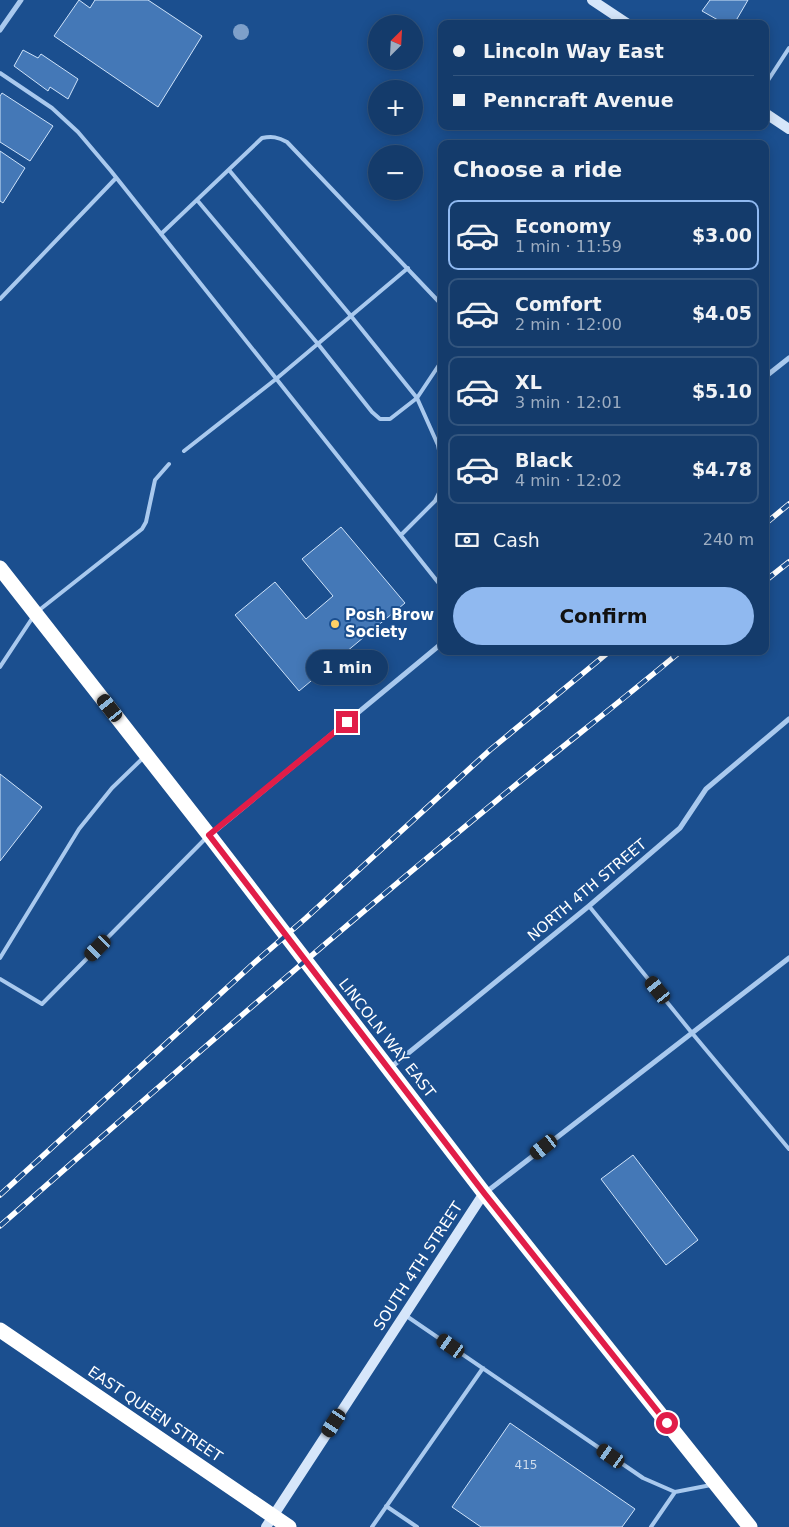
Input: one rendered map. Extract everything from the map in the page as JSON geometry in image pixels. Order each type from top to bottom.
[{"type":"highway","name":"LINCOLN WAY EAST","points":[[0,568],[209,835],[484,1193],[750,1527]]},
{"type":"highway","name":"EAST QUEEN STREET","points":[[0,1330],[269,1521],[290,1527]]},
{"type":"street","points":[[0,30],[20,0]]},
{"type":"street","points":[[592,0],[622,20]]},
{"type":"street","points":[[769,116],[789,129]]},
{"type":"street","points":[[769,374],[789,358]]},
{"type":"street","points":[[209,835],[438,646]]},
{"type":"street","name":"NORTH 4TH STREET","points":[[389,1069],[589,906],[680,828],[706,789],[789,719]]},
{"type":"street","name":"SOUTH 4TH STREET","points":[[269,1521],[484,1193],[789,958]]},
{"type":"lane","points":[[769,79],[789,48]]},
{"type":"lane","points":[[0,73],[52,108],[78,132],[438,582]]},
{"type":"lane","points":[[161,234],[262,138],[272,136],[287,142],[438,301]]},
{"type":"lane","points":[[229,170],[417,398],[438,444]]},
{"type":"lane","points":[[0,299],[116,178]]},
{"type":"lane","points":[[198,200],[372,412],[380,419],[390,419],[417,398],[438,366]]},
{"type":"lane","points":[[184,451],[276,379],[408,268]]},
{"type":"lane","points":[[0,667],[36,613],[142,529],[146,522],[155,480],[169,464]]},
{"type":"lane","points":[[401,535],[435,501],[438,495]]},
{"type":"lane","points":[[0,958],[80,828],[112,788],[146,755]]},
{"type":"lane","points":[[0,979],[42,1004],[209,835]]},
{"type":"lane","points":[[589,906],[789,1149]]},
{"type":"lane","points":[[404,1314],[643,1478],[675,1492],[716,1484]]},
{"type":"lane","points":[[372,1527],[483,1368]]},
{"type":"lane","points":[[651,1527],[675,1492]]},
{"type":"lane","points":[[386,1506],[417,1527]]},
{"type":"building","points":[[79,0],[90,8],[95,0],[148,0],[202,36],[158,107],[54,36]]},
{"type":"building","points":[[710,0],[748,0],[736,20],[718,20],[702,11]]},
{"type":"building","points":[[23,50],[38,58],[41,54],[78,79],[68,99],[50,87],[48,91],[14,66]]},
{"type":"building","points":[[2,93],[53,126],[30,161],[0,142],[0,96]]},
{"type":"building","points":[[0,151],[25,168],[3,203],[0,201]]},
{"type":"building","points":[[341,527],[405,603],[299,691],[235,615],[275,582],[306,619],[333,596],[302,559]]},
{"type":"building","points":[[0,774],[42,807],[0,861]]},
{"type":"building","points":[[633,1155],[698,1240],[666,1265],[601,1179]]},
{"type":"building","points":[[510,1423],[635,1509],[622,1527],[481,1527],[452,1507]]},
{"type":"railway","points":[[769,521],[789,504]]},
{"type":"railway","points":[[769,578],[789,562]]},
{"type":"railway","points":[[0,1195],[490,750],[605,655]]},
{"type":"railway","points":[[0,1226],[308,958],[496,801],[676,655]]},
{"type":"place","name":"Posh Brow Society","points":[[335,624]]},
{"type":"route","points":[[347,722],[209,835],[484,1193],[667,1423]]}]
